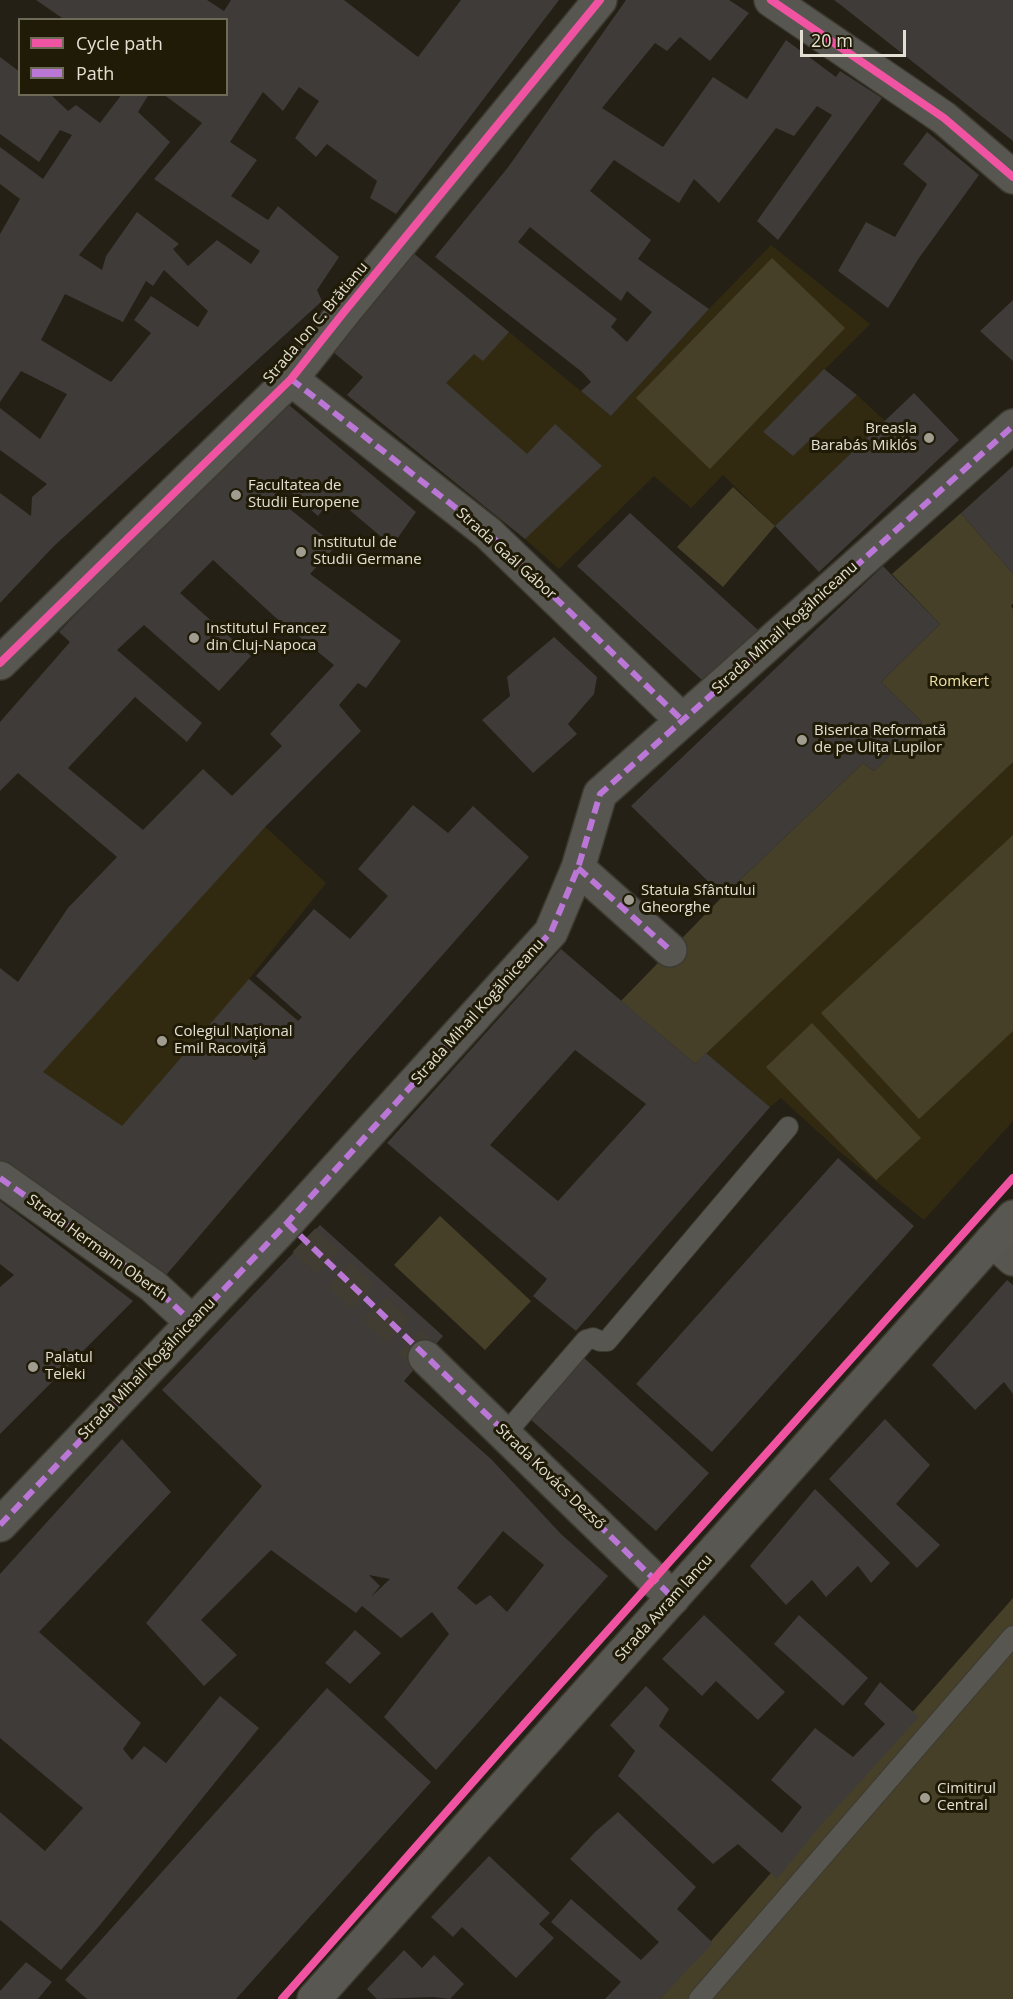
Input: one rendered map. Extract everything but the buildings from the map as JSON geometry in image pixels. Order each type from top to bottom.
[{"type":"main road","name":"Strada Avram Iancu","points":[[314,1999],[673,1598],[1006,1239]]},
{"type":"street","name":"Strada Ion C. Brătianu","points":[[0,663],[291,379],[600,0]]},
{"type":"street","points":[[771,0],[944,118],[1013,177]]},
{"type":"street","name":"Strada Gaál Gábor","points":[[291,379],[488,533],[682,720]]},
{"type":"street","name":"Strada Mihail Kogălniceanu","points":[[0,1524],[191,1321],[296,1232],[551,932],[578,868],[600,794],[1013,426]]},
{"type":"street","points":[[578,868],[670,950]]},
{"type":"street","name":"Strada Hermann Oberth","points":[[0,1178],[153,1286],[191,1321]]},
{"type":"street","name":"Strada Kovács Dezső","points":[[425,1357],[506,1433],[673,1598]]},
{"type":"lane","points":[[506,1433],[586,1341],[592,1338],[608,1341],[788,1127]]},
{"type":"lane","points":[[699,1999],[1013,1636]]},
{"type":"shaded area","points":[[771,245],[870,324],[763,432],[793,456],[857,395],[885,421],[775,526],[723,475],[691,508],[654,476],[559,569],[347,395],[363,377],[332,351],[412,252],[611,416]]},
{"type":"shaded area","points":[[1013,762],[1013,1121],[924,1220],[840,1152],[781,1098],[770,1107],[706,1053]]},
{"type":"shaded area","name":"Colegiul Național Emil Racoviță","points":[[203,769],[326,883],[249,979],[348,1062],[161,1281],[0,1161],[0,1004],[18,982],[68,908]]},
{"type":"green space","points":[[772,258],[845,328],[710,469],[636,398]]},
{"type":"green space","points":[[733,487],[775,526],[723,587],[677,547]]},
{"type":"green space","name":"Romkert","points":[[961,513],[1013,574],[1013,603],[1011,606],[1013,609],[1013,762],[695,1064],[621,1001],[723,896],[863,763],[874,771],[922,722],[881,682],[940,624],[892,574]]},
{"type":"green space","points":[[1013,835],[1013,1031],[919,1119],[821,1013]]},
{"type":"green space","points":[[812,1023],[921,1138],[876,1180],[766,1067]]},
{"type":"green space","points":[[440,1216],[531,1301],[485,1350],[394,1265]]},
{"type":"green space","name":"Cimitirul Central","points":[[1013,1598],[1013,1999],[660,1999]]},
{"type":"tunnel","points":[[304,1240],[425,1357]]},
{"type":"marked path","points":[[291,379],[488,533],[682,720]]},
{"type":"marked path","points":[[0,1525],[287,1223],[551,932],[578,868],[600,794],[1013,426]]},
{"type":"marked path","points":[[578,868],[670,950]]},
{"type":"marked path","points":[[0,1178],[153,1286],[191,1321]]},
{"type":"marked path","points":[[287,1223],[506,1433],[673,1598]]},
{"type":"cycle path","points":[[0,663],[291,379],[600,0]]},
{"type":"cycle path","points":[[771,0],[944,118],[1013,177]]},
{"type":"cycle path","points":[[282,1999],[509,1741],[1013,1178]]},
{"type":"place","name":"Breasla Barabás Miklós","points":[[929,438]]},
{"type":"place","name":"Facultatea de Studii Europene","points":[[236,495]]},
{"type":"place","name":"Institutul de Studii Germane","points":[[301,552]]},
{"type":"place","name":"Institutul Francez din Cluj-Napoca","points":[[194,638]]},
{"type":"place","name":"Biserica Reformată de pe Ulița Lupilor","points":[[802,740]]},
{"type":"place","name":"Statuia Sfântului Gheorghe","points":[[629,900]]},
{"type":"place","name":"Colegiul Național Emil Racoviță","points":[[162,1041]]},
{"type":"place","name":"Palatul Teleki","points":[[33,1367]]},
{"type":"place","name":"Cimitirul Central","points":[[925,1798]]}]
